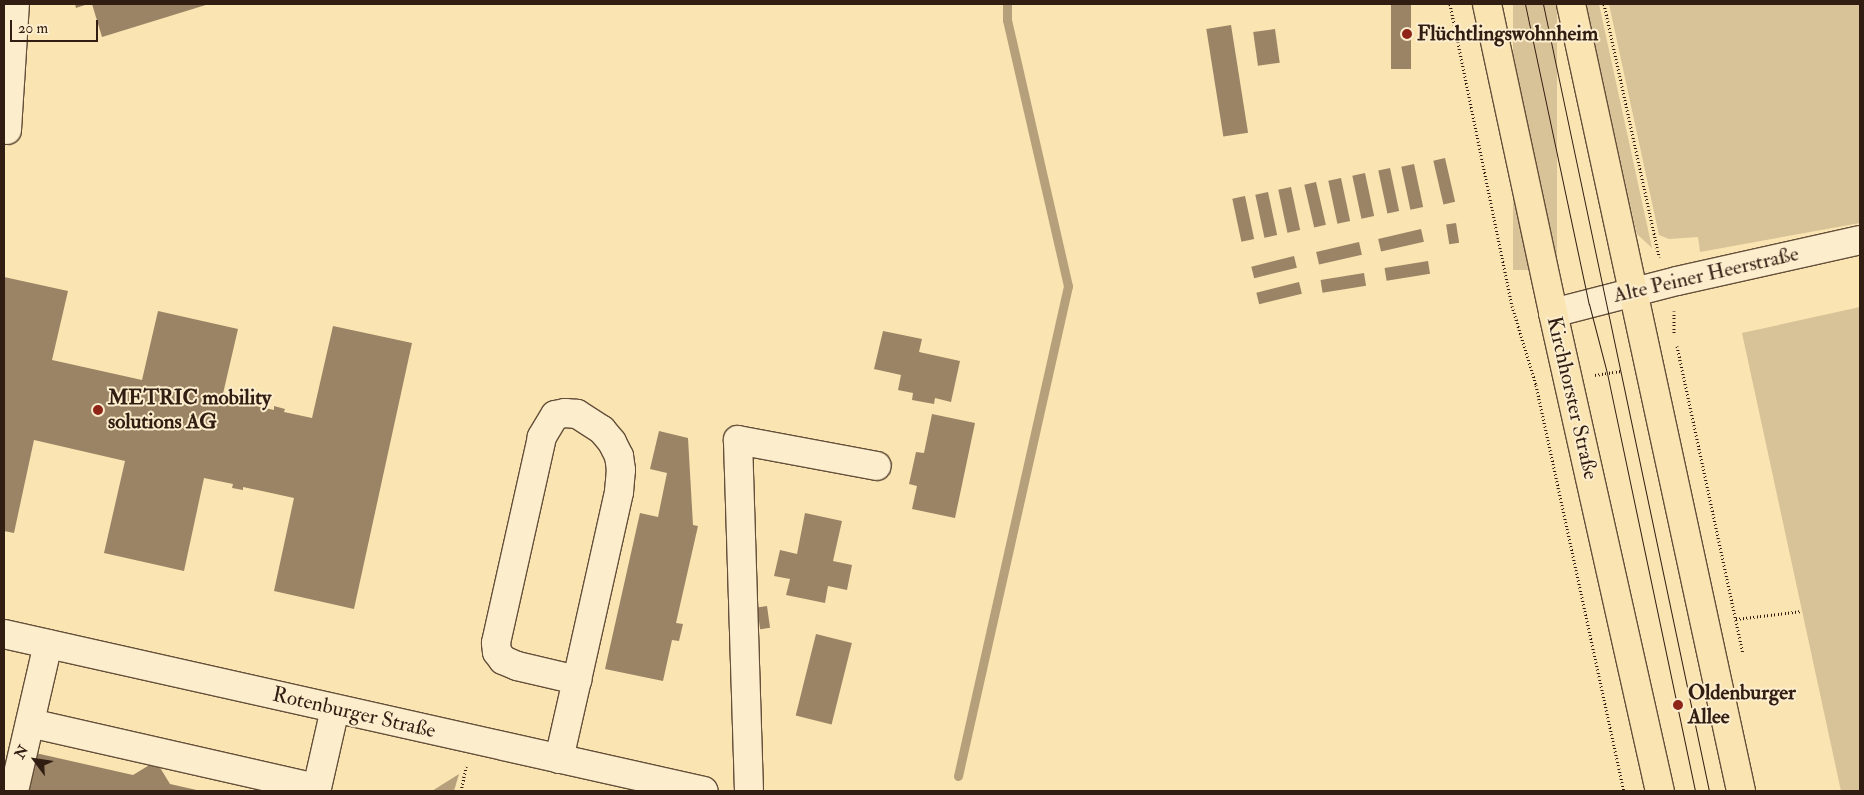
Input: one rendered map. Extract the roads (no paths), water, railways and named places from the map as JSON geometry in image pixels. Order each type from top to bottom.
[{"type":"main road","name":"Kirchhorster Straße","points":[[1488,4],[1553,313],[1660,791]]},
{"type":"main road","points":[[1571,4],[1741,791]]},
{"type":"street","points":[[7,130],[16,4]]},
{"type":"street","name":"Alte Peiner Heerstraße","points":[[1553,313],[1667,283],[1860,240]]},
{"type":"street","points":[[558,759],[577,680],[619,492],[621,470],[619,456],[612,442],[602,430],[577,414],[565,413],[555,416],[542,437],[496,643],[497,652],[502,660],[517,666],[577,680]]},
{"type":"street","points":[[749,791],[738,440],[877,466]]},
{"type":"street","name":"Rotenburger Straße","points":[[4,634],[558,759],[608,781],[704,791]]},
{"type":"street","points":[[14,791],[48,644]]},
{"type":"street","points":[[30,724],[322,790],[335,709]]},
{"type":"waterway","points":[[958,776],[1068,286],[1007,20],[1007,4]]},
{"type":"tram line","points":[[1525,4],[1589,304],[1607,373],[1695,791]]},
{"type":"tram line","points":[[1543,4],[1709,791]]},
{"type":"place","name":"Flüchtlingswohnheim","points":[[1407,34]]},
{"type":"place","name":"METRIC mobility solutions AG","points":[[98,410]]},
{"type":"place","name":"Oldenburger Allee","points":[[1678,705]]}]
